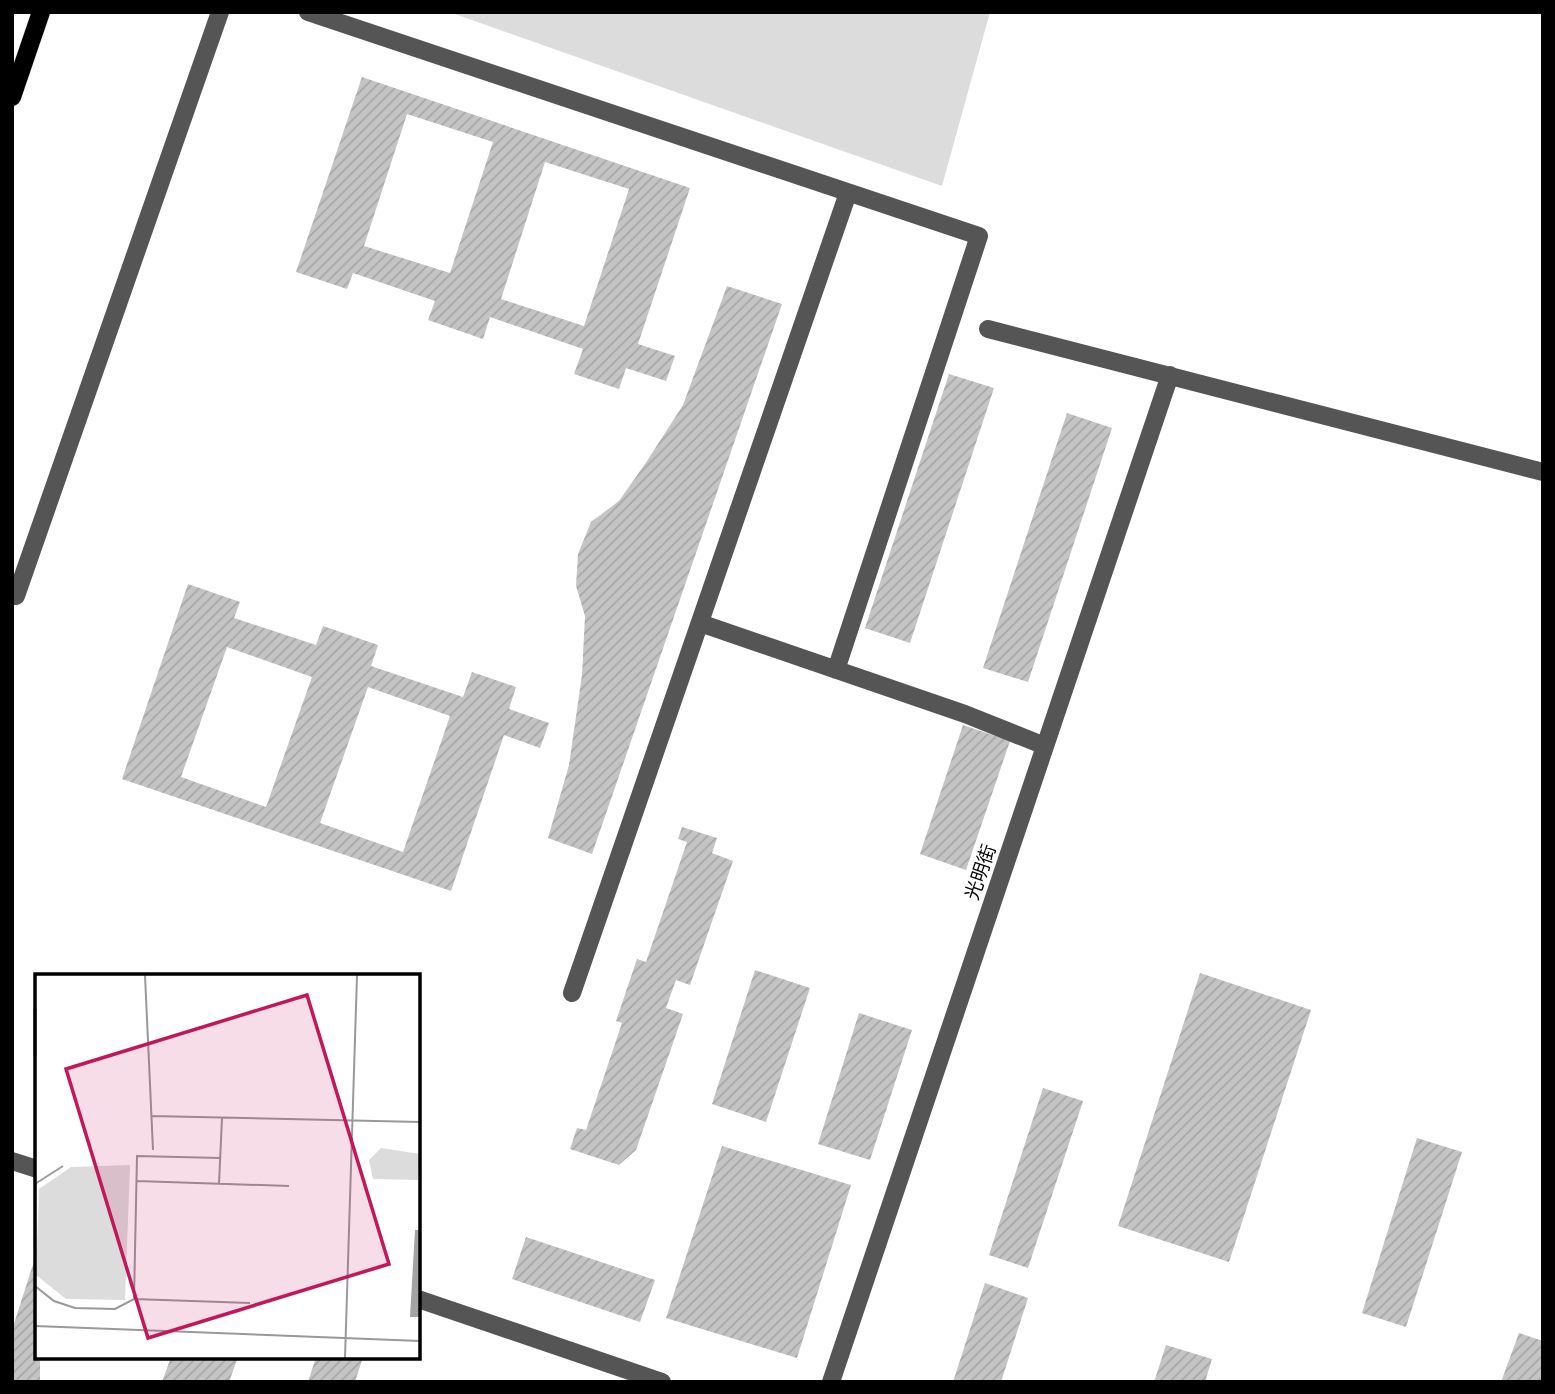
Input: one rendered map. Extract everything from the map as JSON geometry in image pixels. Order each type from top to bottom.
[{"type":"main road","points":[[12,97],[41,12]]},
{"type":"street","points":[[16,596],[219,12]]},
{"type":"street","points":[[308,12],[979,236],[836,670]]},
{"type":"street","points":[[572,993],[848,193]]},
{"type":"street","points":[[988,329],[1543,472]]},
{"type":"street","name":"光明街","points":[[831,1382],[1170,375]]},
{"type":"street","points":[[699,623],[965,714],[1045,746]]},
{"type":"street","points":[[12,1161],[35,1168]]},
{"type":"street","points":[[420,1300],[662,1382]]},
{"type":"shaded area","points":[[449,12],[990,12],[942,186]]},
{"type":"building","points":[[362,77],[690,188],[638,344],[675,356],[666,381],[626,368],[619,389],[574,374],[583,349],[490,317],[483,339],[428,320],[435,301],[353,273],[347,289],[296,272]],"holes":[[[407,114],[493,142],[450,273],[364,246]],[[545,162],[629,189],[584,326],[501,299]]]},
{"type":"building","points":[[727,286],[782,304],[592,854],[548,838],[569,765],[582,675],[585,616],[576,586],[578,554],[591,522],[619,501],[683,405]]},
{"type":"building","points":[[949,374],[994,388],[910,643],[865,628]]},
{"type":"building","points":[[1067,413],[1112,428],[1028,682],[983,668]]},
{"type":"building","points":[[188,584],[240,602],[234,618],[316,645],[323,626],[378,645],[371,666],[463,697],[472,672],[516,687],[509,709],[549,723],[540,748],[504,735],[451,891],[122,779]],"holes":[[[227,647],[312,677],[266,807],[181,777]],[[368,687],[450,716],[403,852],[320,823]]]},
{"type":"building","points":[[963,725],[1010,741],[966,870],[920,854]]},
{"type":"building","points":[[682,827],[717,838],[712,853],[733,861],[690,985],[676,980],[666,1008],[683,1014],[636,1150],[619,1165],[570,1149],[577,1128],[586,1130],[622,1023],[616,1021],[637,959],[646,962],[687,842],[678,839]]},
{"type":"building","points":[[755,970],[810,988],[766,1122],[712,1104]]},
{"type":"building","points":[[1200,973],[1311,1010],[1229,1262],[1118,1226]]},
{"type":"building","points":[[859,1013],[912,1030],[870,1160],[818,1144]]},
{"type":"building","points":[[1043,1088],[1083,1101],[1028,1268],[989,1255]]},
{"type":"building","points":[[1417,1138],[1462,1152],[1406,1327],[1362,1313]]},
{"type":"building","points":[[722,1146],[851,1185],[797,1358],[666,1318]]},
{"type":"building","points":[[526,1237],[655,1280],[640,1322],[512,1279]]},
{"type":"building","points":[[35,1258],[35,1359],[40,1359],[40,1382],[12,1382],[12,1330]]},
{"type":"building","points":[[985,1283],[1028,1298],[1001,1382],[953,1382]]},
{"type":"building","points":[[1519,1333],[1543,1341],[1543,1382],[1501,1382]]},
{"type":"building","points":[[1166,1345],[1212,1359],[1205,1382],[1154,1382]]},
{"type":"building","points":[[170,1359],[237,1359],[229,1382],[162,1382]]},
{"type":"building","points":[[315,1359],[362,1359],[355,1382],[308,1382]]}]
